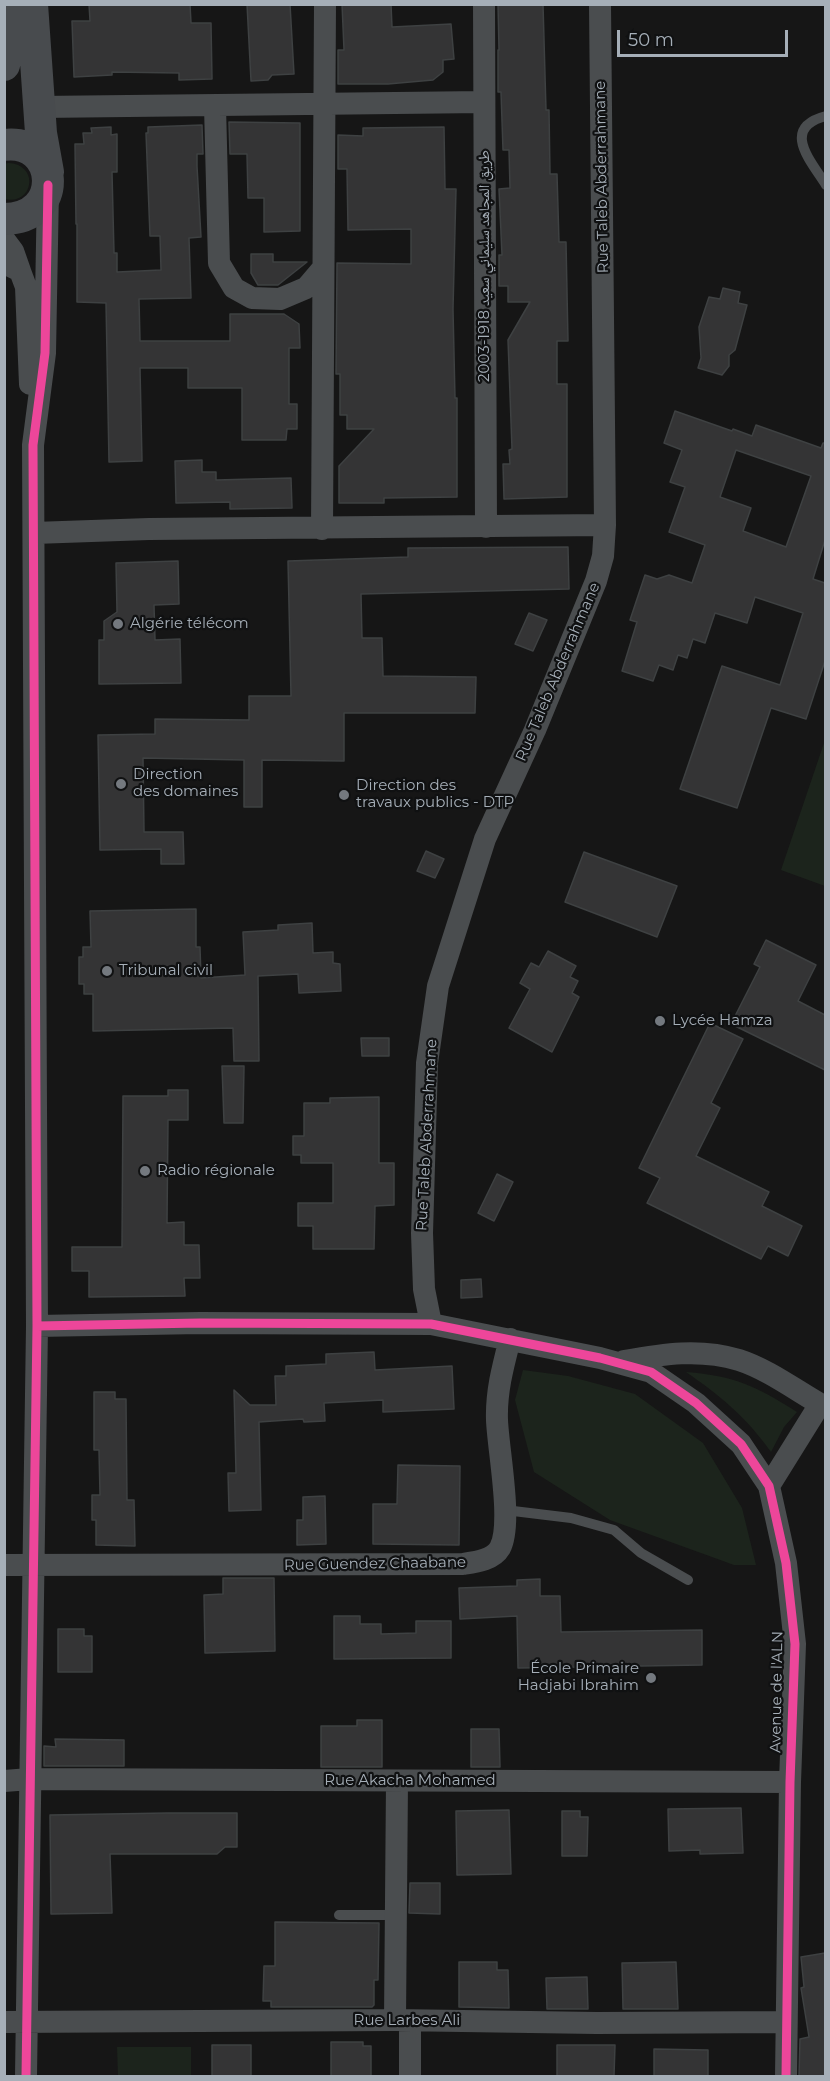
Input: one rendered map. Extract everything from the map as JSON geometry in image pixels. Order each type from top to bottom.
[{"type":"main road","points":[[4,65],[19,4]]},
{"type":"main road","points":[[4,237],[16,217],[38,207],[45,197],[48,179],[39,107],[32,4]]},
{"type":"main road","points":[[4,145],[24,146],[35,152],[43,162],[48,179]]},
{"type":"street","points":[[322,529],[325,4]]},
{"type":"street","name":"طريق المجاهد سليماني سعيد 1918-2003","points":[[484,4],[486,527]]},
{"type":"street","name":"Rue Taleb Abderrahmane","points":[[431,1324],[424,1289],[422,1233],[427,1063],[438,986],[485,839],[535,730],[596,581],[603,556],[605,525],[600,4]]},
{"type":"street","points":[[39,107],[484,102]]},
{"type":"street","points":[[215,106],[219,263],[234,288],[252,298],[280,299],[306,288],[323,268]]},
{"type":"street","points":[[33,445],[45,353],[48,179]]},
{"type":"street","points":[[4,237],[13,252],[12,267],[26,287],[33,445],[37,1326],[26,2076]]},
{"type":"street","points":[[34,532],[605,525]]},
{"type":"street","name":"Avenue de l'ALN","points":[[37,1326],[200,1323],[431,1324],[620,1362],[651,1372],[696,1403],[741,1444],[769,1486],[786,1563],[795,1644],[790,1782],[786,2076]]},
{"type":"street","name":"Rue Guendez Chaabane","points":[[4,1566],[463,1564],[480,1562],[500,1548],[503,1536],[505,1510],[497,1420],[498,1389],[510,1339]]},
{"type":"street","points":[[620,1362],[668,1353],[714,1354],[741,1360],[823,1405],[769,1486]]},
{"type":"street","name":"Rue Akacha Mohamed","points":[[4,1781],[30,1779],[790,1782]]},
{"type":"street","points":[[397,1780],[396,1915],[402,2020],[410,2076]]},
{"type":"street","name":"Rue Larbes Ali","points":[[4,2022],[402,2020],[786,2022]]},
{"type":"lane","points":[[825,116],[810,123],[801,133],[800,143],[825,185]]},
{"type":"lane","points":[[505,1510],[571,1518],[615,1530],[641,1553],[688,1580]]},
{"type":"lane","points":[[339,1916],[396,1915]]},
{"type":"shaded area","points":[[5,164],[18,165],[29,177],[27,191],[14,200],[4,199]]},
{"type":"shaded area","points":[[825,740],[825,886],[781,870]]},
{"type":"shaded area","points":[[523,1370],[568,1376],[635,1394],[703,1443],[742,1508],[756,1565],[734,1565],[610,1520],[534,1472],[515,1400]]},
{"type":"shaded area","points":[[686,1372],[718,1376],[744,1384],[769,1395],[797,1412],[784,1427],[771,1452],[732,1408]]},
{"type":"shaded area","points":[[117,2047],[191,2047],[191,2076],[118,2076]]},
{"type":"building","points":[[89,4],[190,4],[191,23],[211,23],[212,79],[179,80],[179,73],[112,72],[112,75],[74,77],[72,21],[90,21]]},
{"type":"building","points":[[247,4],[290,4],[294,74],[272,75],[268,80],[251,81]]},
{"type":"building","points":[[342,4],[391,4],[392,27],[451,24],[454,59],[443,60],[443,72],[433,80],[388,84],[338,84],[338,50],[344,50]]},
{"type":"building","points":[[498,4],[543,4],[550,174],[557,174],[559,242],[566,242],[568,341],[557,341],[557,384],[567,384],[567,497],[504,499],[503,464],[510,464],[509,450],[512,449],[508,340],[530,302],[508,302],[508,286],[499,286],[499,255],[502,255],[499,189],[510,188],[509,150],[503,150],[501,92],[498,92]]},
{"type":"building","points":[[229,122],[300,123],[300,231],[264,232],[264,198],[248,198],[247,154],[230,154]]},
{"type":"building","points":[[202,125],[203,154],[197,154],[201,237],[189,238],[191,298],[139,299],[140,341],[230,341],[230,314],[284,314],[299,324],[300,348],[289,348],[289,404],[297,404],[297,429],[287,429],[286,440],[242,440],[242,388],[188,388],[188,368],[140,368],[142,461],[109,462],[106,303],[77,302],[75,144],[84,144],[83,133],[92,133],[91,128],[111,127],[111,135],[117,134],[117,172],[112,172],[114,253],[117,253],[117,272],[161,270],[160,236],[150,236],[146,133],[148,133],[148,127]]},
{"type":"building","points":[[444,127],[445,189],[456,189],[453,309],[455,398],[457,398],[457,497],[384,498],[384,503],[339,503],[339,466],[374,429],[347,429],[347,415],[340,415],[340,374],[336,374],[337,263],[411,264],[411,229],[348,230],[347,169],[338,169],[338,135],[363,136],[363,128]]},
{"type":"building","points":[[251,254],[273,254],[273,262],[307,262],[278,285],[258,285],[251,273]]},
{"type":"building","points":[[723,288],[740,292],[738,303],[747,305],[735,350],[729,355],[729,366],[722,375],[698,368],[701,358],[699,327],[709,297],[720,299]]},
{"type":"building","points":[[675,411],[752,436],[756,425],[821,448],[825,443],[825,540],[813,579],[825,583],[825,661],[806,719],[771,708],[737,808],[680,789],[722,666],[780,685],[803,613],[755,597],[747,623],[715,613],[705,643],[693,639],[687,658],[678,655],[673,670],[659,665],[653,681],[622,671],[637,622],[630,620],[645,575],[657,579],[669,575],[692,583],[705,545],[669,532],[685,487],[670,482],[682,450],[664,443]],"holes":[[[736,450],[811,476],[786,547],[743,531],[751,508],[720,497]]]},
{"type":"building","points":[[202,460],[202,472],[216,472],[216,480],[291,478],[292,508],[230,509],[230,502],[176,503],[175,461]]},
{"type":"building","points":[[568,547],[569,589],[361,594],[362,638],[382,638],[383,676],[476,677],[475,713],[344,713],[344,761],[262,760],[262,807],[244,807],[244,760],[143,758],[144,832],[183,832],[184,864],[161,864],[161,849],[100,850],[98,735],[155,734],[155,719],[249,720],[249,696],[291,696],[288,561],[408,557],[408,548]]},
{"type":"building","points":[[178,561],[179,604],[154,605],[155,640],[180,639],[181,683],[99,684],[99,640],[104,640],[104,621],[117,612],[116,563]]},
{"type":"building","points":[[529,613],[547,620],[533,651],[515,644]]},
{"type":"building","points":[[426,851],[444,859],[435,878],[417,871]]},
{"type":"building","points":[[584,852],[677,886],[657,937],[565,902]]},
{"type":"building","points":[[196,909],[196,947],[200,947],[201,978],[245,975],[243,932],[278,930],[278,925],[312,923],[313,953],[333,952],[333,963],[340,964],[341,991],[299,993],[298,974],[258,976],[259,1061],[234,1061],[233,1028],[93,1031],[93,994],[84,994],[84,984],[79,984],[79,957],[83,957],[83,947],[91,947],[90,911]]},
{"type":"building","points":[[766,940],[816,965],[798,1001],[825,1015],[825,1070],[731,1024],[760,967],[754,964]]},
{"type":"building","points":[[548,951],[576,966],[570,977],[578,981],[572,993],[579,997],[552,1052],[509,1028],[530,989],[520,983],[531,963],[539,967]]},
{"type":"building","points":[[710,1023],[743,1039],[711,1103],[720,1108],[696,1156],[769,1192],[762,1206],[802,1226],[788,1256],[768,1246],[761,1259],[647,1203],[660,1178],[639,1168]]},
{"type":"building","points":[[361,1038],[389,1038],[389,1056],[362,1056]]},
{"type":"building","points":[[222,1066],[244,1066],[243,1123],[224,1123]]},
{"type":"building","name":"Radio régionale","points":[[168,1090],[188,1090],[188,1120],[168,1120],[167,1223],[184,1222],[184,1245],[199,1245],[200,1278],[184,1278],[185,1296],[89,1297],[89,1271],[72,1271],[72,1247],[122,1247],[123,1096],[168,1096]]},
{"type":"building","points":[[379,1097],[379,1163],[394,1163],[394,1205],[375,1206],[374,1249],[313,1249],[313,1226],[298,1226],[298,1203],[333,1203],[333,1163],[301,1163],[301,1155],[293,1155],[293,1136],[304,1136],[304,1103],[330,1103],[330,1098]]},
{"type":"building","points":[[497,1174],[513,1182],[494,1221],[478,1213]]},
{"type":"building","points":[[481,1279],[482,1297],[461,1298],[461,1280]]},
{"type":"building","points":[[374,1352],[375,1370],[452,1366],[454,1409],[383,1412],[383,1400],[324,1403],[325,1421],[304,1422],[303,1419],[259,1422],[261,1510],[229,1511],[228,1473],[236,1473],[234,1390],[250,1405],[276,1405],[275,1376],[286,1376],[286,1366],[326,1364],[326,1354]]},
{"type":"building","points":[[94,1392],[115,1392],[115,1399],[126,1399],[127,1500],[134,1500],[135,1546],[96,1545],[96,1520],[92,1520],[92,1495],[100,1495],[99,1450],[94,1450]]},
{"type":"building","points":[[398,1465],[460,1466],[459,1545],[373,1544],[373,1504],[397,1504]]},
{"type":"building","points":[[325,1496],[326,1544],[297,1545],[297,1520],[303,1520],[303,1497]]},
{"type":"building","points":[[223,1578],[274,1578],[275,1651],[205,1653],[204,1595],[223,1594]]},
{"type":"building","points":[[540,1579],[540,1596],[560,1596],[561,1632],[702,1630],[702,1665],[518,1668],[517,1616],[460,1619],[459,1588],[517,1586],[517,1580]]},
{"type":"building","points":[[334,1616],[360,1616],[360,1624],[381,1624],[381,1634],[416,1633],[416,1621],[451,1621],[451,1658],[334,1659]]},
{"type":"building","points":[[58,1629],[84,1629],[84,1636],[92,1636],[92,1672],[58,1672]]},
{"type":"building","points":[[357,1720],[382,1720],[382,1767],[321,1767],[321,1726],[357,1726]]},
{"type":"building","points":[[471,1729],[499,1729],[500,1767],[471,1767]]},
{"type":"building","points":[[55,1739],[124,1740],[124,1766],[44,1766],[44,1746],[56,1747]]},
{"type":"building","points":[[741,1808],[743,1853],[700,1854],[700,1850],[669,1851],[668,1809]]},
{"type":"building","points":[[509,1810],[511,1874],[457,1875],[456,1811]]},
{"type":"building","points":[[562,1811],[580,1811],[580,1817],[588,1817],[587,1856],[562,1856]]},
{"type":"building","points":[[237,1813],[237,1847],[225,1847],[217,1854],[110,1854],[112,1913],[51,1914],[50,1815]]},
{"type":"building","points":[[410,1883],[440,1883],[440,1914],[409,1913]]},
{"type":"building","points":[[275,1922],[379,1923],[378,1980],[374,1980],[374,2005],[372,2007],[271,2007],[271,2001],[263,2001],[264,1966],[275,1966]]},
{"type":"building","points":[[825,1953],[825,2076],[799,2076],[800,2039],[809,2037],[801,1988],[804,1987],[801,1957]]},
{"type":"building","points":[[459,1962],[497,1962],[497,1970],[508,1970],[509,2008],[459,2007]]},
{"type":"building","points":[[676,1962],[678,2009],[623,2009],[622,1963]]},
{"type":"building","points":[[587,1977],[588,2009],[547,2009],[546,1978]]},
{"type":"building","points":[[331,2042],[363,2042],[363,2046],[371,2046],[371,2076],[331,2076]]},
{"type":"building","points":[[212,2045],[251,2045],[251,2076],[212,2076]]},
{"type":"building","points":[[557,2045],[615,2045],[614,2076],[557,2076]]},
{"type":"building","points":[[654,2049],[708,2050],[708,2076],[654,2076]]},
{"type":"cycle path","points":[[26,2076],[37,1326],[33,445],[45,353],[48,185]]},
{"type":"cycle path","points":[[37,1326],[200,1323],[431,1324],[600,1358],[651,1372],[696,1403],[741,1444],[769,1486],[786,1563],[795,1644],[790,1782],[786,2076]]},
{"type":"place","name":"Algérie télécom","points":[[118,624]]},
{"type":"place","name":"Direction des domaines","points":[[121,784]]},
{"type":"place","name":"Direction des travaux publics - DTP","points":[[344,795]]},
{"type":"place","name":"Tribunal civil","points":[[107,971]]},
{"type":"place","name":"Lycée Hamza","points":[[660,1021]]},
{"type":"place","name":"Radio régionale","points":[[145,1171]]},
{"type":"place","name":"École Primaire Hadjabi Ibrahim","points":[[651,1678]]}]
